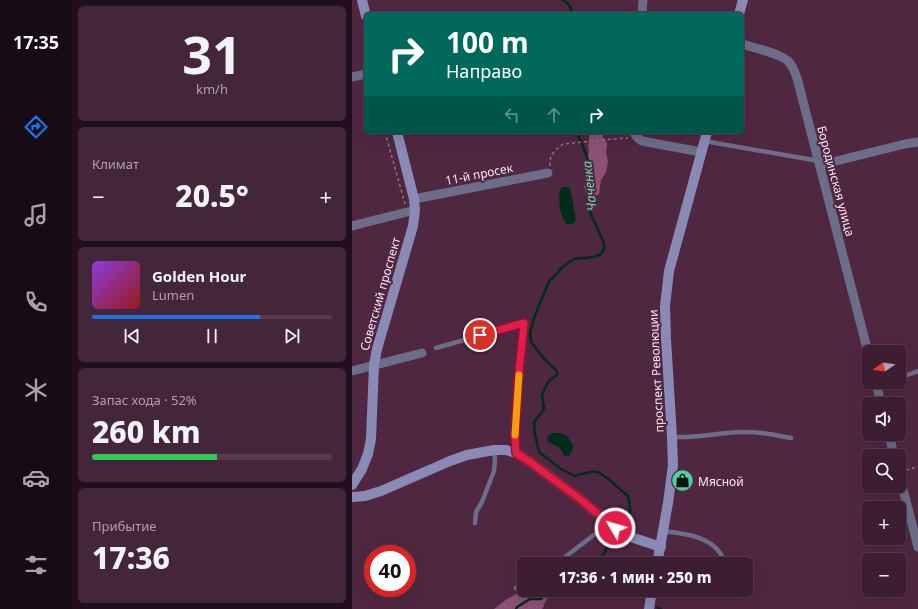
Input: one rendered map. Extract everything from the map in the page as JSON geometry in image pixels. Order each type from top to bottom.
[{"type":"street","points":[[362,0],[365,12]]},
{"type":"street","points":[[642,12],[643,0]]},
{"type":"street","points":[[740,12],[743,0]]},
{"type":"street","name":"Бородинская улица","points":[[744,45],[779,56],[787,60],[793,68],[797,78],[866,345]]},
{"type":"street","points":[[352,78],[364,75]]},
{"type":"street","name":"Советский проспект","points":[[352,485],[362,469],[368,454],[371,439],[374,365],[377,349],[413,226],[415,204],[398,134]]},
{"type":"street","points":[[635,134],[642,141],[701,152]]},
{"type":"street","name":"проспект Революции","points":[[659,557],[664,531],[672,465],[672,437],[665,306],[669,271],[706,137]]},
{"type":"street","points":[[819,163],[918,142]]},
{"type":"street","name":"11-й просек","points":[[352,226],[415,204],[548,173]]},
{"type":"street","points":[[352,371],[422,353]]},
{"type":"street","points":[[352,497],[365,496],[381,491],[467,455],[494,450],[506,450],[516,453],[530,462],[580,499],[611,525],[627,535],[661,547]]},
{"type":"street","points":[[906,493],[918,547]]},
{"type":"street","points":[[649,609],[651,597]]},
{"type":"lane","points":[[706,137],[819,163]]},
{"type":"lane","points":[[436,348],[524,323],[518,382],[515,436],[516,453]]},
{"type":"lane","points":[[906,375],[918,371]]},
{"type":"lane","points":[[672,437],[685,438],[742,432],[758,432],[791,438]]},
{"type":"lane","points":[[474,523],[476,512],[482,502],[494,470],[494,450]]},
{"type":"lane","points":[[565,557],[599,531],[611,525]]},
{"type":"lane","points":[[664,531],[691,535],[702,539],[712,544],[722,557]]},
{"type":"path","points":[[386,134],[405,206]]},
{"type":"path","points":[[548,173],[550,168],[550,156],[563,144],[628,138],[635,134]]},
{"type":"path","points":[[906,471],[918,467]]},
{"type":"shaded area","points":[[590,134],[602,134],[607,144],[606,152],[608,162],[606,172],[601,180],[599,194],[594,198],[588,197],[584,186],[586,184],[584,174],[589,152],[588,146]]},
{"type":"shaded area","points":[[563,187],[570,189],[571,191],[576,220],[573,224],[566,224],[561,211],[559,197],[561,188]]},
{"type":"shaded area","points":[[552,433],[560,433],[567,436],[573,445],[569,456],[565,456],[559,447],[548,442],[547,436]]},
{"type":"shaded area","points":[[517,594],[517,597],[548,597],[542,609],[494,609]]},
{"type":"waterway","name":"Чаченка","points":[[563,0],[567,3],[572,12]]},
{"type":"waterway","name":"Чаченка","points":[[578,134],[588,160],[590,212],[604,243],[604,249],[600,255],[574,259],[561,268],[549,281],[534,318],[530,333],[531,342],[546,361],[557,371],[557,375],[550,380],[542,395],[544,409],[534,422],[535,435],[539,452],[561,469],[575,476],[589,472],[600,473],[628,496],[630,513],[623,528]]},
{"type":"waterway","name":"Чаченка","points":[[601,557],[611,537],[617,532]]},
{"type":"waterway","name":"Чаченка","points":[[516,609],[530,599],[541,599],[543,597]]},
{"type":"slow traffic","points":[[515,435],[519,375]]},
{"type":"place","name":"Мясной","points":[[682,481]]},
{"type":"route","points":[[480,335],[524,323],[518,382],[515,436],[516,453],[580,499],[615,528]]}]
